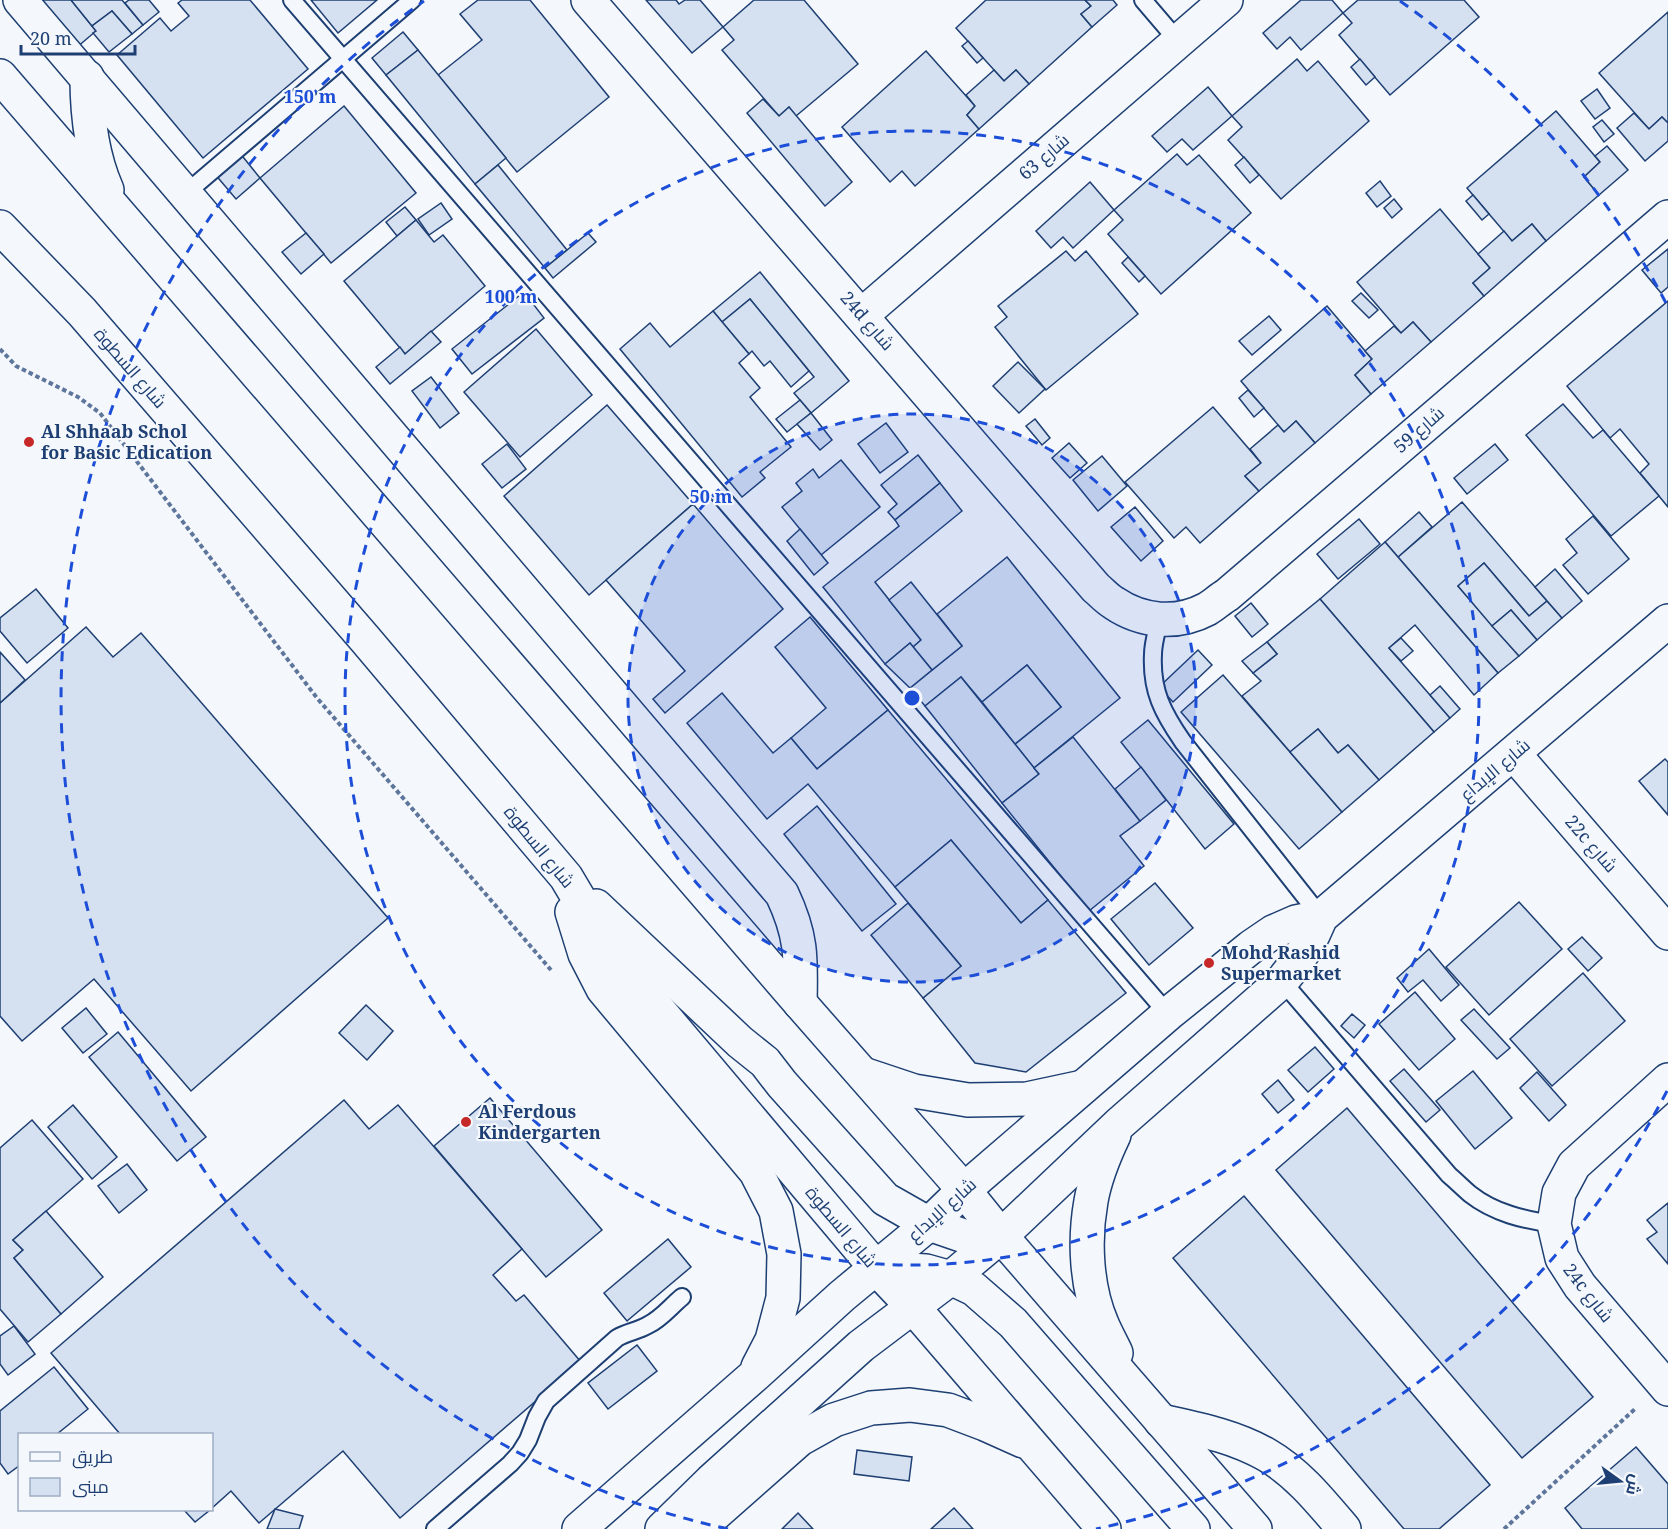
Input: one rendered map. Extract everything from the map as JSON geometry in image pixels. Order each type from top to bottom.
[{"type":"main road","points":[[20,0],[782,894],[792,915],[798,937],[801,959],[800,1003]]},
{"type":"main road","name":"24d شارع","points":[[588,0],[1096,588],[1114,603],[1135,614],[1159,621]]},
{"type":"main road","name":"شارع 63","points":[[862,315],[1226,0]]},
{"type":"main road","points":[[0,76],[1255,1529]]},
{"type":"main road","points":[[87,77],[87,111],[92,146],[102,179],[117,211]]},
{"type":"main road","name":"شارع 59","points":[[1159,621],[1183,618],[1206,609],[1227,595],[1668,217]]},
{"type":"main road","name":"شارع السطوة","points":[[0,227],[82,312],[365,639],[566,878],[604,941],[629,975],[876,1268],[913,1306],[1032,1444],[1092,1522]]},
{"type":"main road","name":"شارع الإبداع","points":[[662,1529],[711,1481],[861,1346],[951,1278],[1001,1236],[1119,1124],[1282,981],[1303,955],[1321,917],[1668,621]]},
{"type":"main road","name":"22c شارع","points":[[1514,754],[1668,933]]},
{"type":"main road","points":[[566,878],[740,1042],[765,1062],[782,1084],[885,1198],[929,1224],[964,1236],[982,1240],[1001,1236]]},
{"type":"main road","points":[[566,878],[573,916],[585,954],[603,989],[756,1172],[776,1211],[784,1254],[783,1298],[772,1340],[754,1375]]},
{"type":"main road","name":"شارع الإبداع","points":[[579,1529],[842,1296],[929,1224],[964,1190],[1168,1014],[1273,932],[1296,922],[1321,917]]},
{"type":"main road","points":[[862,1073],[914,1091],[968,1100],[1027,1099],[1084,1087]]},
{"type":"main road","name":"24c شارع","points":[[1666,1386],[1580,1286],[1562,1258],[1554,1224],[1559,1193],[1574,1165],[1668,1080]]},
{"type":"main road","points":[[1119,1124],[1102,1161],[1091,1201],[1087,1241],[1090,1284],[1101,1323],[1151,1409],[1244,1443],[1268,1455],[1310,1489],[1344,1529]]},
{"type":"main road","points":[[876,1268],[926,1271],[974,1288],[1013,1323],[1193,1529]]},
{"type":"main road","points":[[698,1529],[800,1439],[834,1420],[871,1408],[910,1405],[948,1410],[1032,1444]]},
{"type":"lane","points":[[292,0],[1168,1014]]},
{"type":"lane","points":[[185,194],[412,0]]},
{"type":"lane","points":[[1143,0],[1178,41]]},
{"type":"lane","points":[[1159,621],[1152,653],[1154,685],[1165,715],[1183,742],[1321,917]]},
{"type":"lane","points":[[1282,981],[1449,1175],[1471,1195],[1496,1210],[1524,1220],[1554,1224]]},
{"type":"lane","points":[[435,1529],[520,1453],[546,1401],[617,1338],[654,1322],[682,1297]]},
{"type":"path","points":[[0,349],[16,366],[78,397],[100,413],[317,698],[556,976]]},
{"type":"path","points":[[1504,1529],[1666,1386]]},
{"type":"building","points":[[36,0],[71,0],[96,31],[76,48]]},
{"type":"building","points":[[71,0],[122,0],[143,25],[132,34],[112,11],[92,26]]},
{"type":"building","points":[[129,0],[149,0],[159,12],[143,25],[125,3]]},
{"type":"building","points":[[182,0],[250,0],[308,69],[203,158],[117,55],[160,18],[171,31],[189,16],[178,3]]},
{"type":"building","points":[[311,0],[377,0],[338,33]]},
{"type":"building","points":[[478,0],[530,0],[609,97],[517,172],[438,75],[482,40],[460,14]]},
{"type":"building","points":[[646,0],[676,0],[679,4],[685,0],[700,0],[723,27],[692,53]]},
{"type":"building","points":[[754,0],[804,0],[858,64],[796,116],[789,107],[779,116],[722,50],[734,40],[723,27]]},
{"type":"building","points":[[986,0],[1085,0],[1091,6],[1081,14],[1092,27],[1029,84],[1016,70],[1004,81],[956,28]]},
{"type":"building","points":[[1085,0],[1113,0],[1117,5],[1092,27],[1081,14],[1091,6]]},
{"type":"building","points":[[1301,0],[1332,0],[1343,13],[1301,50],[1290,37],[1277,49],[1263,33]]},
{"type":"building","points":[[1358,0],[1464,0],[1479,17],[1390,95],[1339,35],[1352,23],[1343,13]]},
{"type":"building","points":[[112,11],[132,34],[109,52],[93,33],[96,31],[92,26]]},
{"type":"building","points":[[1668,12],[1668,123],[1662,117],[1649,129],[1599,73]]},
{"type":"building","points":[[403,32],[418,50],[386,75],[372,58]]},
{"type":"building","points":[[968,41],[983,58],[977,63],[962,46]]},
{"type":"building","points":[[418,50],[506,158],[475,184],[386,75]]},
{"type":"building","points":[[926,51],[975,106],[967,115],[979,129],[915,186],[902,171],[890,182],[842,127]]},
{"type":"building","points":[[1297,59],[1307,71],[1318,61],[1369,121],[1281,199],[1228,140],[1242,127],[1232,116]]},
{"type":"building","points":[[1360,59],[1375,77],[1366,85],[1351,67]]},
{"type":"building","points":[[994,70],[1004,81],[1016,70],[1029,84],[979,129],[967,115],[975,106],[966,95]]},
{"type":"building","points":[[1208,87],[1232,116],[1193,150],[1182,139],[1167,152],[1152,136]]},
{"type":"building","points":[[1597,89],[1610,108],[1595,119],[1581,101]]},
{"type":"building","points":[[763,99],[779,116],[789,107],[852,182],[825,206],[747,113]]},
{"type":"building","points":[[344,106],[416,193],[331,263],[260,178]]},
{"type":"building","points":[[1556,111],[1600,162],[1584,177],[1599,195],[1546,241],[1532,224],[1512,241],[1467,188]]},
{"type":"building","points":[[1634,113],[1649,129],[1662,117],[1668,123],[1668,141],[1645,161],[1617,128]]},
{"type":"building","points":[[1602,120],[1614,134],[1604,142],[1593,127]]},
{"type":"building","points":[[1607,146],[1628,170],[1599,195],[1584,177],[1600,162],[1595,156]]},
{"type":"building","points":[[239,152],[260,178],[236,199],[214,173]]},
{"type":"building","points":[[1177,154],[1187,165],[1199,155],[1251,213],[1161,294],[1108,234],[1123,220],[1114,210]]},
{"type":"building","points":[[1244,157],[1259,175],[1250,183],[1235,165]]},
{"type":"building","points":[[498,165],[567,250],[545,268],[475,184]]},
{"type":"building","points":[[1380,181],[1391,196],[1377,207],[1366,193]]},
{"type":"building","points":[[1090,182],[1114,210],[1073,248],[1063,237],[1051,248],[1036,231]]},
{"type":"building","points":[[1473,195],[1489,214],[1482,220],[1466,201]]},
{"type":"building","points":[[1394,199],[1402,209],[1392,218],[1384,208]]},
{"type":"building","points":[[441,203],[452,219],[429,235],[418,219]]},
{"type":"building","points":[[405,207],[416,220],[397,236],[386,222]]},
{"type":"building","points":[[1440,209],[1490,268],[1473,283],[1484,296],[1431,342],[1413,322],[1401,333],[1357,282]]},
{"type":"building","points":[[416,220],[434,242],[443,235],[485,286],[405,354],[344,281]]},
{"type":"building","points":[[1532,224],[1546,241],[1484,296],[1473,283],[1490,268],[1478,254],[1504,231],[1512,241]]},
{"type":"building","points":[[306,233],[324,254],[301,274],[282,252]]},
{"type":"building","points":[[588,233],[596,242],[553,278],[545,268]]},
{"type":"building","points":[[1668,249],[1668,287],[1661,293],[1642,270]]},
{"type":"building","points":[[1066,251],[1075,261],[1086,251],[1138,314],[1046,390],[995,327],[1007,317],[998,306]]},
{"type":"building","points":[[1128,257],[1145,276],[1139,282],[1122,263]]},
{"type":"building","points":[[760,272],[849,381],[811,413],[794,393],[814,377],[750,299],[722,322],[713,311]]},
{"type":"building","points":[[524,292],[544,318],[472,374],[452,349]]},
{"type":"building","points":[[1361,293],[1378,310],[1369,318],[1352,301]]},
{"type":"building","points":[[750,299],[809,371],[791,387],[770,361],[764,366],[752,351],[749,354],[722,322]]},
{"type":"building","points":[[1668,301],[1668,507],[1640,473],[1649,464],[1620,429],[1610,438],[1567,386]]},
{"type":"building","points":[[1327,306],[1372,359],[1355,375],[1371,394],[1315,443],[1296,421],[1284,432],[1241,381]]},
{"type":"building","points":[[713,311],[749,354],[739,363],[760,388],[750,397],[791,447],[760,472],[765,478],[742,497],[620,349],[650,323],[670,347]]},
{"type":"building","points":[[1269,316],[1281,330],[1252,355],[1239,341]]},
{"type":"building","points":[[1413,322],[1431,342],[1371,394],[1355,375],[1372,359],[1365,351],[1394,326],[1401,333]]},
{"type":"building","points":[[536,329],[592,395],[520,457],[464,392]]},
{"type":"building","points":[[431,331],[441,342],[390,384],[376,367],[400,347],[405,354]]},
{"type":"building","points":[[1018,362],[1045,389],[1019,413],[993,386]]},
{"type":"building","points":[[431,377],[459,413],[440,428],[412,391]]},
{"type":"building","points":[[1248,390],[1264,408],[1254,417],[1239,398]]},
{"type":"building","points":[[800,400],[811,413],[787,432],[776,419]]},
{"type":"building","points":[[1563,404],[1593,438],[1603,430],[1659,496],[1611,536],[1526,435]]},
{"type":"building","points":[[607,405],[693,504],[589,595],[504,496]]},
{"type":"building","points":[[1213,407],[1261,463],[1245,476],[1259,491],[1200,543],[1186,527],[1174,538],[1125,482]]},
{"type":"building","points":[[811,413],[832,440],[820,450],[797,424]]},
{"type":"building","points":[[1035,419],[1050,438],[1042,445],[1026,426]]},
{"type":"building","points":[[1296,421],[1315,443],[1259,491],[1245,476],[1261,463],[1250,449],[1278,425],[1284,432]]},
{"type":"building","points":[[886,423],[908,452],[880,473],[858,444]]},
{"type":"building","points":[[1069,443],[1087,463],[1070,478],[1052,458]]},
{"type":"building","points":[[507,444],[526,469],[502,488],[482,464]]},
{"type":"building","points":[[1495,444],[1508,460],[1467,494],[1454,478]]},
{"type":"building","points":[[918,455],[940,483],[895,520],[888,512],[897,504],[881,485]]},
{"type":"building","points":[[1102,456],[1127,486],[1098,511],[1073,480]]},
{"type":"building","points":[[841,460],[880,507],[821,555],[782,507],[802,491],[796,483],[813,469],[819,478]]},
{"type":"building","points":[[940,483],[962,511],[875,582],[921,640],[913,647],[910,643],[885,664],[823,587],[899,526],[895,520]]},
{"type":"building","points":[[1462,502],[1547,601],[1529,616],[1484,563],[1458,586],[1519,656],[1498,673],[1398,557]]},
{"type":"building","points":[[693,504],[783,609],[665,713],[653,699],[685,671],[606,580]]},
{"type":"building","points":[[1135,507],[1163,541],[1141,561],[1111,527]]},
{"type":"building","points":[[1419,512],[1432,527],[1398,557],[1385,542]]},
{"type":"building","points":[[1593,516],[1629,559],[1588,594],[1563,565],[1577,553],[1566,539]]},
{"type":"building","points":[[1359,519],[1380,544],[1338,579],[1317,554]]},
{"type":"building","points":[[800,529],[828,563],[814,575],[787,541]]},
{"type":"building","points":[[1385,542],[1498,673],[1474,695],[1415,625],[1389,648],[1450,718],[1434,732],[1320,599]]},
{"type":"building","points":[[1007,557],[1120,698],[1034,768],[1015,744],[1061,707],[1027,665],[982,702],[961,677],[925,706],[910,688],[962,646],[937,614]]},
{"type":"building","points":[[1484,563],[1529,616],[1547,601],[1562,618],[1537,640],[1511,610],[1492,626],[1458,586]]},
{"type":"building","points":[[1555,569],[1582,601],[1562,618],[1535,587]]},
{"type":"building","points":[[911,582],[962,646],[932,670],[913,647],[921,640],[889,600]]},
{"type":"building","points":[[36,589],[68,628],[27,663],[0,631],[0,618]]},
{"type":"building","points":[[1320,599],[1434,732],[1379,780],[1348,745],[1338,753],[1318,729],[1290,752],[1242,696],[1261,681],[1253,673],[1277,654],[1267,642]]},
{"type":"building","points":[[1251,603],[1268,624],[1252,637],[1235,616]]},
{"type":"building","points":[[1511,610],[1537,640],[1519,656],[1492,626]]},
{"type":"building","points":[[810,617],[888,710],[817,769],[791,738],[826,708],[775,647]]},
{"type":"building","points":[[86,627],[113,657],[141,633],[388,918],[191,1091],[94,979],[22,1041],[0,1016],[0,703]]},
{"type":"building","points":[[1401,638],[1413,651],[1401,661],[1389,648]]},
{"type":"building","points":[[1267,642],[1277,654],[1253,673],[1242,661]]},
{"type":"building","points":[[910,643],[932,670],[910,688],[885,664]]},
{"type":"building","points":[[1198,650],[1212,665],[1173,702],[1159,687]]},
{"type":"building","points":[[0,652],[25,680],[0,703]]},
{"type":"building","points":[[1027,665],[1061,707],[1015,744],[982,702]]},
{"type":"building","points":[[1223,675],[1342,812],[1299,849],[1181,712]]},
{"type":"building","points":[[961,677],[1039,774],[1002,803],[925,706]]},
{"type":"building","points":[[1440,686],[1460,709],[1450,718],[1430,695]]},
{"type":"building","points":[[722,693],[773,753],[791,738],[817,769],[888,710],[1048,900],[1021,923],[951,840],[895,887],[808,784],[767,819],[687,723]]},
{"type":"building","points":[[1148,720],[1234,824],[1205,849],[1121,742]]},
{"type":"building","points":[[1318,729],[1338,753],[1348,745],[1379,780],[1342,812],[1290,752]]},
{"type":"building","points":[[1073,737],[1140,821],[1120,836],[1144,866],[1089,911],[1002,803],[1039,774],[1034,768]]},
{"type":"building","points":[[1665,759],[1668,762],[1668,815],[1639,781]]},
{"type":"building","points":[[1141,767],[1166,800],[1140,821],[1115,789]]},
{"type":"building","points":[[817,806],[896,904],[862,931],[784,834]]},
{"type":"building","points":[[951,840],[1021,923],[1048,900],[1126,993],[1026,1072],[975,1063],[923,998],[961,966],[895,887]]},
{"type":"building","points":[[1155,883],[1193,928],[1149,965],[1111,919]]},
{"type":"building","points":[[1519,902],[1562,949],[1489,1015],[1446,967]]},
{"type":"building","points":[[908,903],[961,966],[923,998],[871,935]]},
{"type":"building","points":[[1582,937],[1602,958],[1588,971],[1568,949]]},
{"type":"building","points":[[1429,949],[1459,985],[1441,1001],[1423,980],[1408,992],[1397,978]]},
{"type":"building","points":[[1583,973],[1625,1021],[1552,1086],[1510,1039]]},
{"type":"building","points":[[1415,992],[1455,1039],[1419,1070],[1379,1024]]},
{"type":"building","points":[[366,1005],[393,1031],[367,1060],[339,1033]]},
{"type":"building","points":[[86,1008],[107,1034],[83,1053],[62,1028]]},
{"type":"building","points":[[1474,1009],[1510,1048],[1497,1059],[1461,1020]]},
{"type":"building","points":[[1352,1014],[1365,1025],[1354,1038],[1341,1026]]},
{"type":"building","points":[[118,1032],[206,1137],[177,1161],[89,1057]]},
{"type":"building","points":[[1315,1047],[1334,1069],[1308,1092],[1288,1070]]},
{"type":"building","points":[[1404,1069],[1440,1110],[1426,1122],[1390,1081]]},
{"type":"building","points":[[1473,1071],[1512,1118],[1475,1149],[1436,1101]]},
{"type":"building","points":[[1537,1072],[1566,1105],[1549,1121],[1520,1088]]},
{"type":"building","points":[[1278,1080],[1294,1100],[1278,1113],[1262,1094]]},
{"type":"building","points":[[490,1098],[602,1230],[546,1277],[434,1146]]},
{"type":"building","points":[[344,1100],[369,1129],[398,1105],[522,1249],[493,1275],[516,1301],[524,1295],[581,1362],[400,1518],[343,1451],[259,1523],[231,1491],[213,1507],[213,1433],[119,1433],[51,1353]]},
{"type":"building","points":[[73,1105],[117,1157],[92,1179],[48,1127]]},
{"type":"building","points":[[1347,1108],[1593,1397],[1522,1458],[1276,1170]]},
{"type":"building","points":[[32,1120],[83,1179],[13,1240],[23,1250],[14,1258],[61,1314],[28,1342],[0,1309],[0,1148]]},
{"type":"building","points":[[127,1164],[147,1190],[119,1213],[98,1186]]},
{"type":"building","points":[[1244,1196],[1490,1485],[1439,1529],[1404,1529],[1173,1258]]},
{"type":"building","points":[[1668,1203],[1668,1264],[1647,1239],[1657,1232],[1647,1220]]},
{"type":"building","points":[[46,1211],[103,1277],[61,1314],[14,1258],[23,1250],[13,1240]]},
{"type":"building","points":[[668,1239],[691,1267],[627,1321],[604,1293]]},
{"type":"building","points":[[14,1326],[35,1354],[8,1375],[0,1364],[0,1336]]},
{"type":"building","points":[[637,1345],[657,1371],[608,1409],[588,1383]]},
{"type":"building","points":[[54,1367],[88,1409],[58,1433],[18,1433],[18,1466],[8,1474],[0,1463],[0,1411]]},
{"type":"building","points":[[1636,1447],[1668,1484],[1668,1529],[1582,1529],[1565,1508]]},
{"type":"building","points":[[857,1450],[912,1457],[909,1481],[854,1474]]},
{"type":"building","points":[[954,1508],[973,1529],[931,1529]]},
{"type":"building","points":[[275,1509],[303,1516],[299,1529],[267,1529]]},
{"type":"building","points":[[185,1511],[209,1511],[195,1522]]},
{"type":"building","points":[[798,1513],[813,1529],[782,1529]]},
{"type":"place","name":"Al Shhaab Schol for Basic Edication","points":[[29,442]]},
{"type":"place","name":"Mohd Rashid Supermarket","points":[[1209,963]]},
{"type":"place","name":"Al Ferdous Kindergarten","points":[[466,1122]]}]
